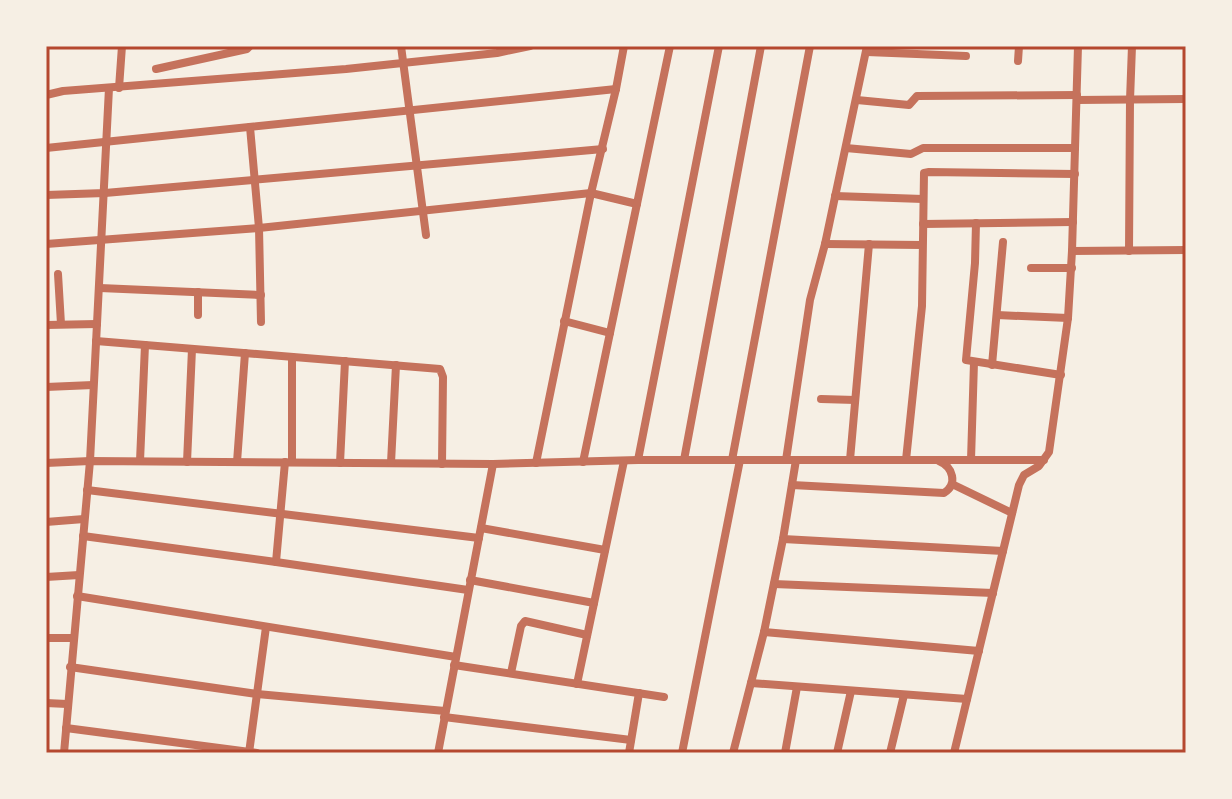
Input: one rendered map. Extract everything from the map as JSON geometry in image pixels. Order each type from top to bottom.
[{"type":"street","points":[[64,753],[90,461],[107,142],[122,46]]},
{"type":"street","points":[[156,69],[250,46]]},
{"type":"street","points":[[401,46],[426,235]]},
{"type":"street","points":[[46,95],[63,91],[346,69],[497,53],[530,46]]},
{"type":"street","points":[[536,463],[624,46]]},
{"type":"street","points":[[583,462],[670,46]]},
{"type":"street","points":[[638,460],[719,46]]},
{"type":"street","points":[[684,460],[761,46]]},
{"type":"street","points":[[682,753],[810,46]]},
{"type":"street","points":[[1018,61],[1019,46]]},
{"type":"street","points":[[954,753],[1020,480],[1039,466],[1049,452],[1072,268],[1078,46]]},
{"type":"street","points":[[1129,251],[1132,46]]},
{"type":"street","points":[[733,753],[764,632],[783,539],[792,485],[791,460],[810,300],[867,49],[962,52]]},
{"type":"street","points":[[46,148],[616,89]]},
{"type":"street","points":[[857,100],[909,105],[917,96],[1186,99]]},
{"type":"street","points":[[250,127],[259,228],[261,322]]},
{"type":"street","points":[[846,148],[911,154],[923,148],[1075,148]]},
{"type":"street","points":[[46,195],[105,193],[603,149]]},
{"type":"street","points":[[906,460],[922,306],[923,175],[929,172],[1075,174]]},
{"type":"street","points":[[46,244],[259,228],[591,193],[637,204]]},
{"type":"street","points":[[835,196],[923,199]]},
{"type":"street","points":[[923,224],[1073,222]]},
{"type":"street","points":[[976,223],[966,358],[971,362],[1061,375]]},
{"type":"street","points":[[992,365],[1003,242]]},
{"type":"street","points":[[825,244],[922,245]]},
{"type":"street","points":[[850,460],[869,244]]},
{"type":"street","points":[[1072,251],[1186,250]]},
{"type":"street","points":[[1031,268],[1072,268]]},
{"type":"street","points":[[58,274],[61,324]]},
{"type":"street","points":[[100,288],[261,295]]},
{"type":"street","points":[[198,292],[198,315]]},
{"type":"street","points":[[997,315],[1068,318]]},
{"type":"street","points":[[564,321],[610,333]]},
{"type":"street","points":[[46,325],[97,324]]},
{"type":"street","points":[[96,341],[440,369],[443,377],[442,464]]},
{"type":"street","points":[[140,461],[145,345]]},
{"type":"street","points":[[187,462],[192,349]]},
{"type":"street","points":[[237,462],[245,353]]},
{"type":"street","points":[[276,562],[288,462],[292,357]]},
{"type":"street","points":[[340,463],[345,361]]},
{"type":"street","points":[[971,362],[971,460]]},
{"type":"street","points":[[391,463],[396,365]]},
{"type":"street","points":[[46,387],[93,385]]},
{"type":"street","points":[[821,399],[855,400]]},
{"type":"street","points":[[792,485],[944,493],[952,484],[952,472],[939,460]]},
{"type":"street","points":[[46,463],[1044,460]]},
{"type":"street","points":[[577,684],[624,461]]},
{"type":"street","points":[[438,753],[493,464]]},
{"type":"street","points":[[952,484],[1012,513]]},
{"type":"street","points":[[87,490],[480,533],[605,550]]},
{"type":"street","points":[[46,522],[84,519]]},
{"type":"street","points":[[83,536],[468,590]]},
{"type":"street","points":[[783,539],[1003,551]]},
{"type":"street","points":[[46,577],[79,575]]},
{"type":"street","points":[[470,580],[594,603]]},
{"type":"street","points":[[774,584],[993,593]]},
{"type":"street","points":[[77,596],[664,697]]},
{"type":"street","points":[[511,673],[523,622],[587,635]]},
{"type":"street","points":[[66,728],[252,753],[266,627]]},
{"type":"street","points":[[764,632],[979,651]]},
{"type":"street","points":[[46,638],[73,638]]},
{"type":"street","points":[[70,667],[257,694],[445,714],[631,740]]},
{"type":"street","points":[[751,683],[967,699]]},
{"type":"street","points":[[785,753],[797,687]]},
{"type":"street","points":[[837,753],[851,691]]},
{"type":"street","points":[[629,753],[639,693]]},
{"type":"street","points":[[890,753],[904,695]]},
{"type":"street","points":[[46,703],[67,704]]}]
